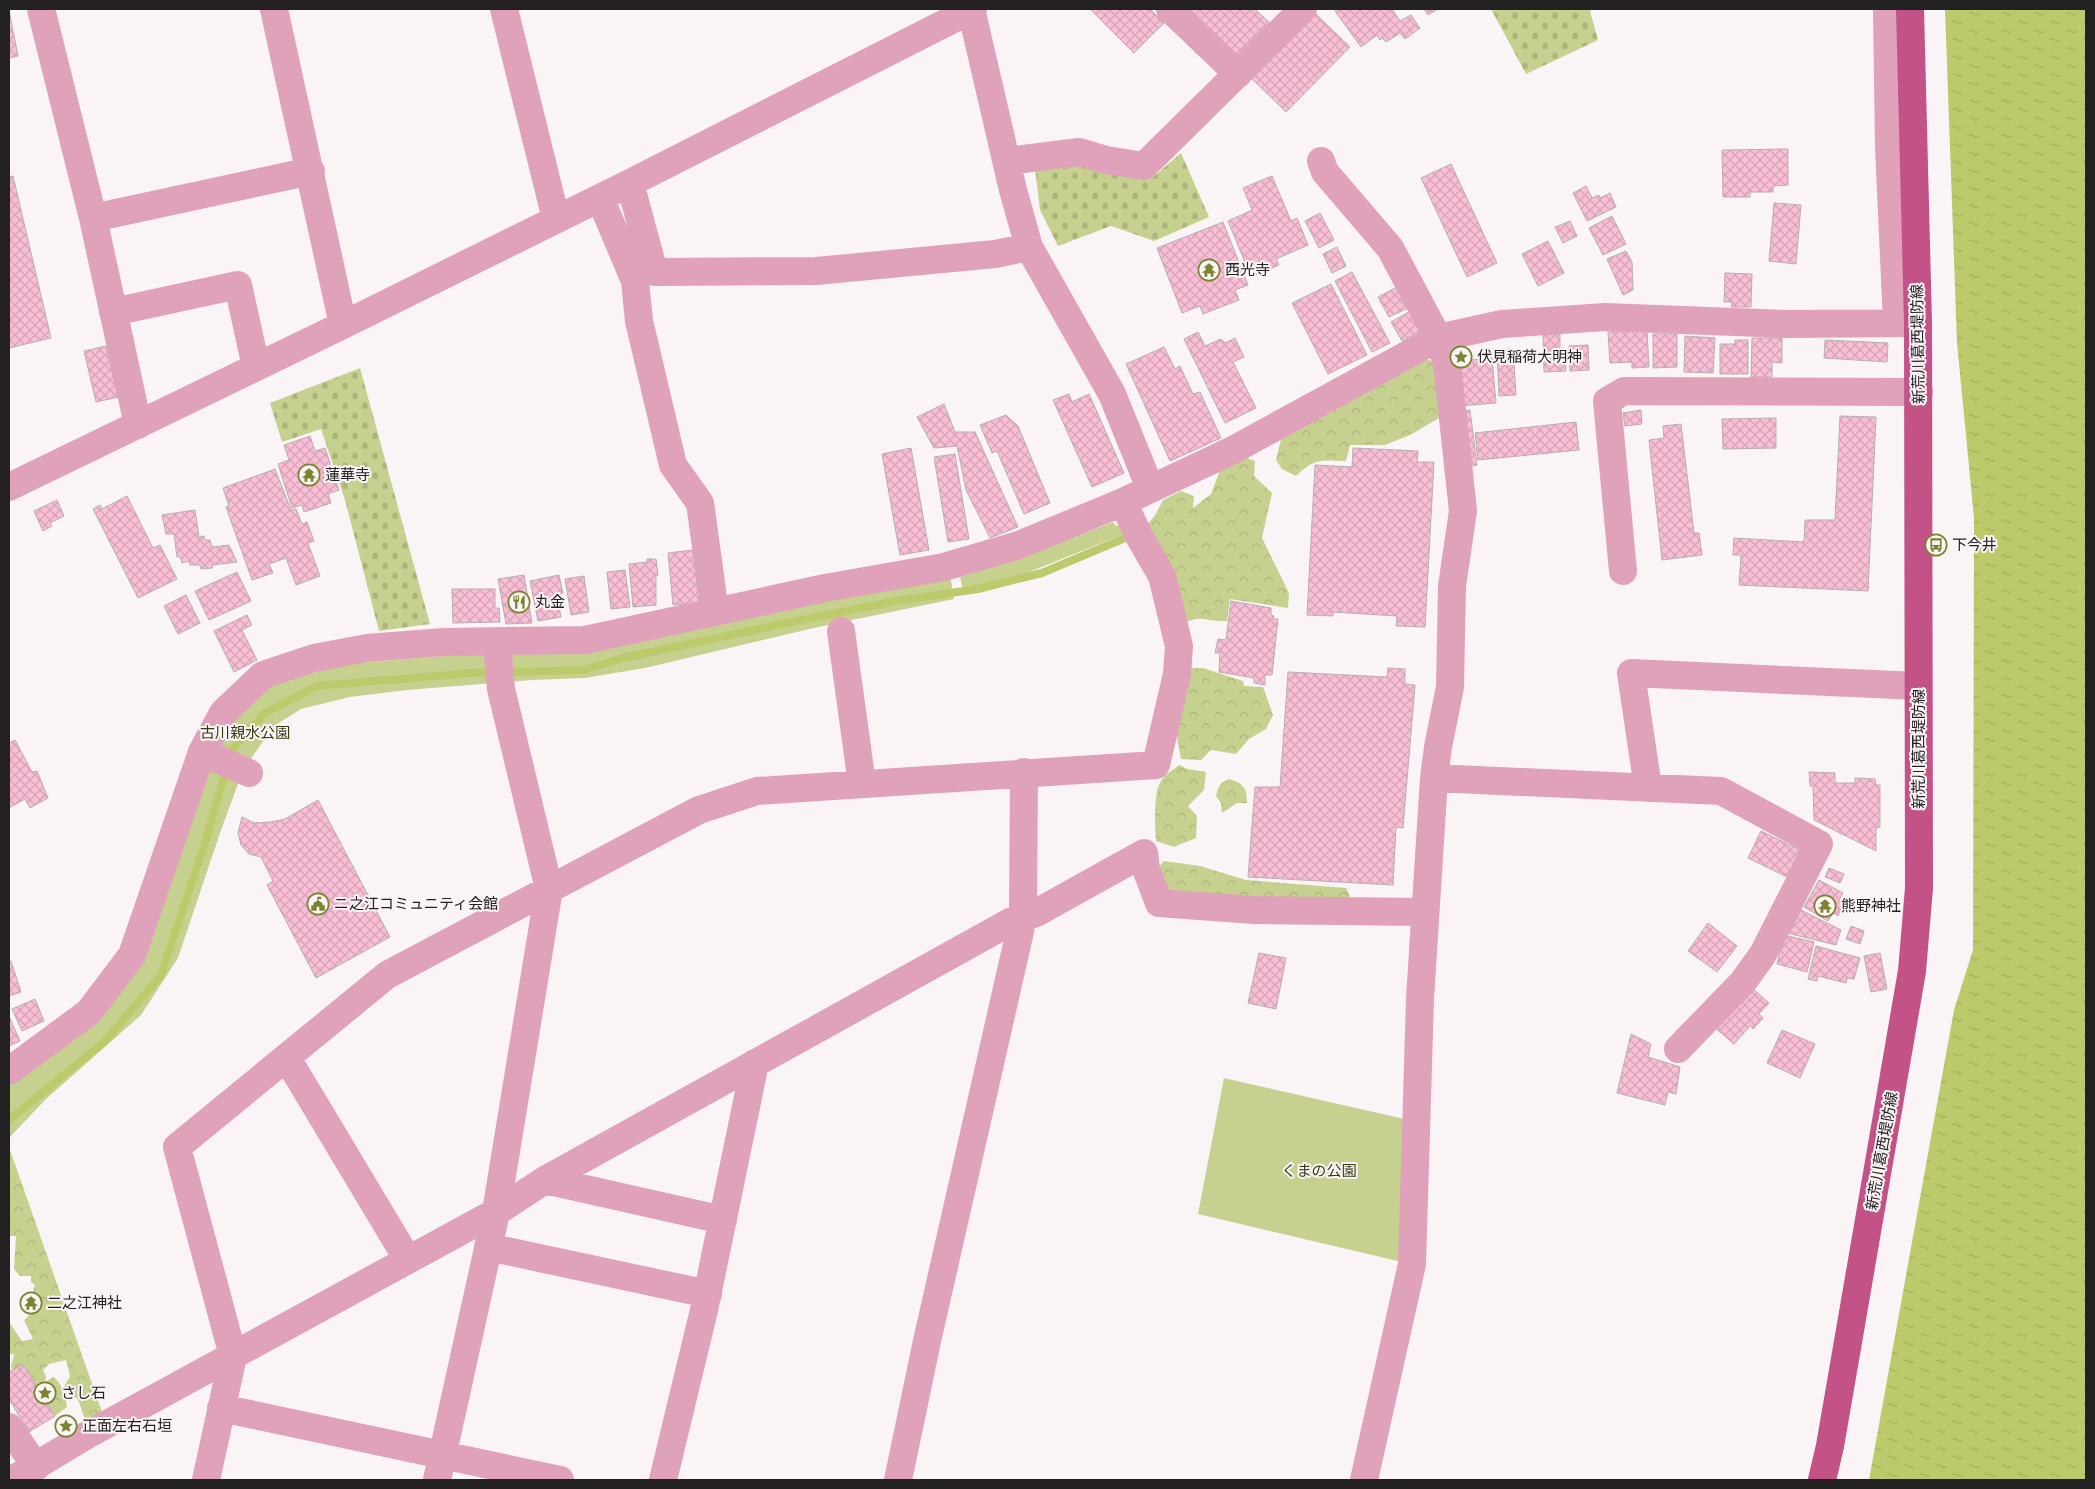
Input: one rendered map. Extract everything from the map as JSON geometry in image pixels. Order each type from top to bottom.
[{"type":"main road","name":"新荒川葛西堤防線","points":[[1822,1480],[1832,1436],[1912,971],[1919,888],[1919,392],[1908,323],[1910,9]]},
{"type":"street","points":[[41,9],[93,218],[138,425]]},
{"type":"street","points":[[274,9],[311,171],[343,325]]},
{"type":"street","points":[[504,9],[556,219]]},
{"type":"street","points":[[9,487],[600,198],[972,9],[1013,190],[1028,247],[1112,394],[1150,488]]},
{"type":"street","points":[[1170,9],[1238,74]]},
{"type":"street","points":[[1007,161],[1079,152],[1106,160],[1144,166],[1304,9]]},
{"type":"street","points":[[9,1071],[89,1012],[132,955],[202,752],[223,714],[263,676],[314,658],[367,648],[444,642],[585,640],[825,588],[944,567],[1018,545],[1123,502],[1233,450],[1438,338],[1502,324],[1605,317],[1785,324],[1908,323],[1889,147],[1887,9]]},
{"type":"street","points":[[1321,161],[1325,172],[1390,248],[1438,338],[1447,363],[1463,511],[1452,586],[1450,687],[1434,778],[1424,912],[1416,1099],[1412,1264],[1364,1480]]},
{"type":"street","points":[[93,218],[311,171]]},
{"type":"street","points":[[630,183],[654,272],[816,271],[995,254],[1028,247]]},
{"type":"street","points":[[600,198],[635,281],[639,320],[673,465],[700,503],[715,612]]},
{"type":"street","points":[[113,312],[238,285],[256,367]]},
{"type":"street","points":[[1623,571],[1607,401],[1624,391],[1919,392]]},
{"type":"street","points":[[206,1480],[233,1356],[177,1147],[386,975],[699,810],[757,791],[1024,772],[1156,765],[1177,674],[1179,646],[1162,576],[1140,538],[1123,502]]},
{"type":"street","points":[[841,630],[862,784]]},
{"type":"street","points":[[440,1468],[496,1212],[549,888],[501,689],[497,641]]},
{"type":"street","points":[[1648,788],[1631,673],[1918,686]]},
{"type":"street","points":[[202,752],[249,773]]},
{"type":"street","points":[[898,1480],[1023,918],[1024,772]]},
{"type":"street","points":[[1434,778],[1721,791],[1819,844],[1764,954],[1743,982],[1678,1049]]},
{"type":"street","points":[[12,1480],[87,1435],[496,1212],[545,1180],[755,1063],[1010,922],[1036,914],[1144,853],[1146,869],[1159,902],[1254,910],[1424,912]]},
{"type":"street","points":[[287,1058],[408,1260]]},
{"type":"street","points":[[663,1480],[708,1294],[755,1063]]},
{"type":"street","points":[[545,1180],[723,1220]]},
{"type":"street","points":[[488,1247],[708,1294]]},
{"type":"street","points":[[221,1408],[440,1468],[560,1480]]},
{"type":"street","points":[[9,1427],[36,1467]]},
{"type":"green space","points":[[1491,9],[1592,9],[1590,11],[1598,40],[1526,74]]},
{"type":"green space","points":[[1181,153],[1209,217],[1154,241],[1111,226],[1058,246],[1040,210],[1035,168],[1072,162],[1104,173],[1153,177]]},
{"type":"green space","points":[[1421,357],[1434,362],[1444,415],[1412,434],[1385,445],[1350,445],[1346,461],[1319,461],[1308,466],[1296,476],[1282,469],[1276,460],[1283,431]]},
{"type":"green space","points":[[360,368],[430,624],[379,631],[345,500],[321,429],[282,442],[270,403]]},
{"type":"green space","points":[[1240,455],[1255,461],[1254,476],[1272,493],[1262,538],[1289,593],[1288,608],[1230,599],[1227,621],[1197,619],[1185,622],[1177,627],[1142,529],[1154,517],[1163,500],[1181,491],[1194,496],[1193,508],[1211,494],[1220,470]]},
{"type":"green space","points":[[1113,522],[1116,526],[1119,524],[1124,534],[1004,582],[963,591],[960,577],[1023,557]]},
{"type":"green space","name":"古川親水公園","points":[[950,574],[954,599],[818,627],[645,668],[585,678],[532,680],[407,690],[350,697],[301,709],[274,726],[250,760],[238,784],[220,833],[178,958],[141,1015],[46,1099],[9,1138],[9,1086],[37,1067],[97,1017],[229,719],[269,682],[334,665],[478,653]]},
{"type":"green space","points":[[1203,668],[1243,681],[1244,686],[1263,687],[1273,715],[1266,729],[1249,739],[1236,754],[1211,750],[1201,760],[1181,759],[1170,701],[1169,669]]},
{"type":"green space","points":[[1179,765],[1188,769],[1206,772],[1204,790],[1188,806],[1197,816],[1196,838],[1174,847],[1156,841],[1156,802],[1158,787],[1161,781]]},
{"type":"green space","points":[[1229,779],[1241,784],[1246,793],[1247,803],[1237,803],[1222,813],[1221,803],[1216,796],[1220,785]]},
{"type":"green space","points":[[1164,861],[1200,866],[1246,880],[1346,888],[1350,896],[1346,901],[1167,896],[1156,870]]},
{"type":"green space","name":"くまの公園","points":[[1224,1078],[1409,1120],[1402,1262],[1198,1214]]},
{"type":"green space","points":[[9,1147],[103,1415],[86,1423],[78,1399],[70,1395],[64,1387],[70,1376],[66,1360],[49,1364],[43,1370],[46,1376],[45,1382],[53,1377],[56,1379],[66,1399],[67,1407],[55,1416],[15,1382],[11,1366],[14,1355],[9,1353],[9,1322],[22,1341],[33,1339],[24,1320],[35,1310],[32,1294],[35,1285],[31,1282],[31,1276],[20,1276],[14,1269],[16,1236],[9,1236]]},
{"type":"water","points":[[1945,9],[2086,9],[2086,1480],[1869,1480],[1954,1010],[1973,950],[1974,518],[1957,343]]},
{"type":"building","points":[[1090,9],[1150,9],[1164,23],[1134,53]]},
{"type":"building","points":[[1184,9],[1255,9],[1271,24],[1235,60]]},
{"type":"building","points":[[1338,9],[1392,9],[1400,21],[1411,15],[1420,28],[1405,39],[1400,33],[1386,42],[1382,38],[1380,40],[1377,35],[1361,47],[1335,11]]},
{"type":"building","points":[[1424,9],[1438,9],[1428,15]]},
{"type":"building","points":[[9,10],[18,56],[9,58]]},
{"type":"building","points":[[1313,11],[1350,47],[1286,112],[1249,76]]},
{"type":"building","points":[[1788,149],[1788,185],[1773,186],[1773,192],[1750,192],[1750,197],[1723,197],[1722,150]]},
{"type":"building","points":[[1451,164],[1497,263],[1467,277],[1421,178]]},
{"type":"building","points":[[13,176],[51,338],[9,348],[9,177]]},
{"type":"building","points":[[1272,176],[1291,221],[1297,218],[1308,245],[1276,259],[1279,265],[1251,277],[1228,221],[1252,210],[1243,188]]},
{"type":"building","points":[[1586,186],[1592,198],[1599,195],[1600,198],[1610,193],[1616,207],[1587,221],[1573,193]]},
{"type":"building","points":[[1774,203],[1801,205],[1796,264],[1769,261]]},
{"type":"building","points":[[1320,213],[1334,240],[1319,248],[1305,221]]},
{"type":"building","points":[[1612,216],[1626,244],[1603,255],[1589,228]]},
{"type":"building","points":[[1570,221],[1577,236],[1563,243],[1555,227]]},
{"type":"building","points":[[1223,222],[1248,285],[1235,290],[1239,300],[1203,314],[1200,306],[1182,313],[1157,248]]},
{"type":"building","points":[[1548,241],[1564,273],[1538,286],[1522,254]]},
{"type":"building","points":[[1337,247],[1346,266],[1332,273],[1323,254]]},
{"type":"building","points":[[1626,251],[1632,262],[1633,290],[1623,295],[1607,259]]},
{"type":"building","points":[[1352,272],[1390,343],[1372,352],[1335,281]]},
{"type":"building","points":[[1725,273],[1752,274],[1751,307],[1731,307],[1732,302],[1724,302]]},
{"type":"building","points":[[1331,284],[1367,355],[1328,374],[1292,303]]},
{"type":"building","points":[[1399,286],[1410,307],[1389,317],[1378,297]]},
{"type":"building","points":[[1412,310],[1420,327],[1419,332],[1402,341],[1391,322]]},
{"type":"building","points":[[1647,331],[1649,367],[1632,368],[1632,362],[1610,363],[1608,332]]},
{"type":"building","points":[[1198,332],[1205,346],[1221,339],[1225,343],[1235,338],[1244,357],[1233,362],[1256,408],[1225,423],[1184,339]]},
{"type":"building","points":[[1560,334],[1560,353],[1565,352],[1566,371],[1544,372],[1543,335]]},
{"type":"building","points":[[1653,334],[1677,334],[1677,367],[1653,368]]},
{"type":"building","points":[[1685,336],[1715,338],[1713,373],[1684,372]]},
{"type":"building","points":[[1752,338],[1782,338],[1782,363],[1772,362],[1772,377],[1751,377]]},
{"type":"building","points":[[1735,340],[1748,340],[1748,374],[1720,374],[1720,344],[1735,344]]},
{"type":"building","points":[[1825,340],[1888,343],[1887,362],[1824,358]]},
{"type":"building","points":[[1588,345],[1589,370],[1570,371],[1569,346]]},
{"type":"building","points":[[106,346],[118,397],[96,402],[84,351]]},
{"type":"building","points":[[1164,347],[1175,369],[1180,366],[1193,394],[1200,392],[1221,438],[1170,461],[1126,364]]},
{"type":"building","points":[[1513,349],[1516,395],[1499,396],[1497,350]]},
{"type":"building","points":[[1461,352],[1461,361],[1492,358],[1496,403],[1460,406],[1455,353]]},
{"type":"building","points":[[1069,394],[1072,402],[1089,394],[1124,473],[1092,487],[1053,400]]},
{"type":"building","points":[[944,404],[955,432],[975,432],[1018,527],[990,538],[966,490],[957,446],[934,448],[917,417]]},
{"type":"building","points":[[1470,410],[1477,465],[1467,467],[1460,411]]},
{"type":"building","points":[[1641,410],[1642,424],[1625,426],[1623,413]]},
{"type":"building","points":[[1006,415],[1018,426],[1050,503],[1024,514],[997,451],[992,453],[980,425]]},
{"type":"building","points":[[1840,416],[1876,417],[1868,591],[1739,585],[1741,555],[1733,555],[1734,538],[1804,542],[1805,520],[1835,520]]},
{"type":"building","points":[[1776,418],[1776,448],[1723,449],[1722,419]]},
{"type":"building","points":[[1576,422],[1579,450],[1478,460],[1475,433]]},
{"type":"building","points":[[1681,424],[1694,533],[1699,533],[1702,555],[1662,560],[1649,440],[1664,438],[1663,426]]},
{"type":"building","points":[[310,436],[315,451],[325,448],[339,490],[328,494],[331,503],[304,512],[302,505],[292,508],[278,464],[289,460],[284,445]]},
{"type":"building","points":[[911,448],[929,550],[900,555],[882,454]]},
{"type":"building","points":[[1353,448],[1418,451],[1417,462],[1434,462],[1425,627],[1396,626],[1397,616],[1333,612],[1333,616],[1307,615],[1315,465],[1352,467]]},
{"type":"building","points":[[955,454],[969,539],[948,542],[934,457]]},
{"type":"building","points":[[275,469],[291,510],[296,509],[302,524],[307,522],[314,541],[308,543],[320,576],[296,585],[286,558],[269,564],[273,573],[252,580],[226,507],[229,506],[223,488]]},
{"type":"building","points":[[127,496],[153,548],[160,545],[177,579],[138,598],[93,509],[100,505],[102,509]]},
{"type":"building","points":[[57,500],[64,516],[50,523],[52,526],[43,531],[34,511]]},
{"type":"building","points":[[195,510],[199,537],[204,536],[205,540],[210,540],[212,547],[229,545],[237,562],[213,565],[212,568],[201,569],[200,565],[190,565],[189,561],[182,563],[180,557],[177,557],[174,534],[166,534],[162,515]]},
{"type":"building","points":[[693,550],[699,603],[673,605],[668,553]]},
{"type":"building","points":[[647,559],[656,559],[658,575],[656,576],[656,605],[633,607],[629,564],[647,562]]},
{"type":"building","points":[[625,570],[630,607],[611,609],[607,572]]},
{"type":"building","points":[[237,572],[251,601],[209,620],[195,591]]},
{"type":"building","points":[[524,575],[532,623],[506,624],[498,579]]},
{"type":"building","points":[[559,575],[563,593],[557,595],[561,617],[538,621],[530,581]]},
{"type":"building","points":[[584,576],[589,612],[571,615],[565,579]]},
{"type":"building","points":[[452,589],[495,589],[495,608],[499,608],[500,622],[453,623]]},
{"type":"building","points":[[186,595],[200,623],[178,634],[164,606]]},
{"type":"building","points":[[1231,601],[1271,608],[1271,615],[1274,616],[1273,619],[1278,619],[1272,675],[1265,675],[1265,685],[1254,683],[1254,678],[1219,672],[1220,653],[1215,653],[1218,639],[1226,640]]},
{"type":"building","points":[[247,615],[252,625],[242,630],[257,660],[234,672],[214,631]]},
{"type":"building","points":[[1388,668],[1405,669],[1405,684],[1415,685],[1403,828],[1396,827],[1393,885],[1248,877],[1255,787],[1280,787],[1288,672],[1387,677]]},
{"type":"building","points":[[15,740],[32,772],[37,771],[48,798],[30,808],[25,799],[9,808],[9,743]]},
{"type":"building","points":[[1809,772],[1835,773],[1835,783],[1855,783],[1855,778],[1875,779],[1876,785],[1880,785],[1880,827],[1876,828],[1876,851],[1814,820],[1813,786],[1810,786]]},
{"type":"building","points":[[318,800],[390,937],[316,978],[267,885],[273,881],[261,857],[249,854],[241,845],[238,833],[242,817],[254,823],[285,819]]},
{"type":"building","points":[[1761,831],[1800,850],[1787,877],[1748,858]]},
{"type":"building","points":[[1829,868],[1844,874],[1840,883],[1825,877]]},
{"type":"building","points":[[1819,880],[1843,893],[1839,900],[1844,903],[1838,916],[1833,913],[1828,921],[1804,907]]},
{"type":"building","points":[[1801,910],[1841,930],[1836,945],[1787,933]]},
{"type":"building","points":[[1708,923],[1737,946],[1717,972],[1688,951]]},
{"type":"building","points":[[1851,926],[1864,931],[1860,944],[1846,939]]},
{"type":"building","points":[[1784,935],[1814,942],[1807,972],[1777,964]]},
{"type":"building","points":[[1816,946],[1860,958],[1854,979],[1847,978],[1846,983],[1818,976],[1817,981],[1808,979]]},
{"type":"building","points":[[1259,953],[1286,958],[1276,1009],[1248,1003]]},
{"type":"building","points":[[1880,953],[1887,989],[1871,992],[1864,956]]},
{"type":"building","points":[[11,961],[21,992],[9,996],[9,962]]},
{"type":"building","points":[[1751,987],[1769,1003],[1759,1014],[1763,1018],[1753,1029],[1750,1026],[1734,1044],[1714,1027]]},
{"type":"building","points":[[35,999],[44,1021],[22,1031],[12,1009]]},
{"type":"building","points":[[9,1016],[20,1041],[9,1046]]},
{"type":"building","points":[[1782,1030],[1815,1044],[1800,1078],[1767,1063]]},
{"type":"building","points":[[1631,1034],[1651,1044],[1648,1057],[1680,1067],[1676,1094],[1668,1092],[1665,1105],[1617,1093]]},
{"type":"building","points":[[23,1364],[55,1416],[29,1432],[9,1399],[9,1372]]},
{"type":"waterway","points":[[9,1120],[105,1041],[161,975],[204,846],[232,750],[264,714],[316,686],[472,673],[584,670],[623,658],[782,624],[896,601],[978,589],[1042,573],[1125,538]]},
{"type":"place","name":"西光寺","points":[[1209,270]]},
{"type":"place","name":"伏見稲荷大明神","points":[[1461,357]]},
{"type":"place","name":"蓮華寺","points":[[309,475]]},
{"type":"place","name":"下今井","points":[[1936,545]]},
{"type":"place","name":"丸金","points":[[519,602]]},
{"type":"place","name":"ニ之江コミュニティ会館","points":[[318,904]]},
{"type":"place","name":"熊野神社","points":[[1825,906]]},
{"type":"place","name":"二之江神社","points":[[31,1303]]},
{"type":"place","name":"さし石","points":[[45,1393]]},
{"type":"place","name":"正面左右石垣","points":[[66,1426]]}]
